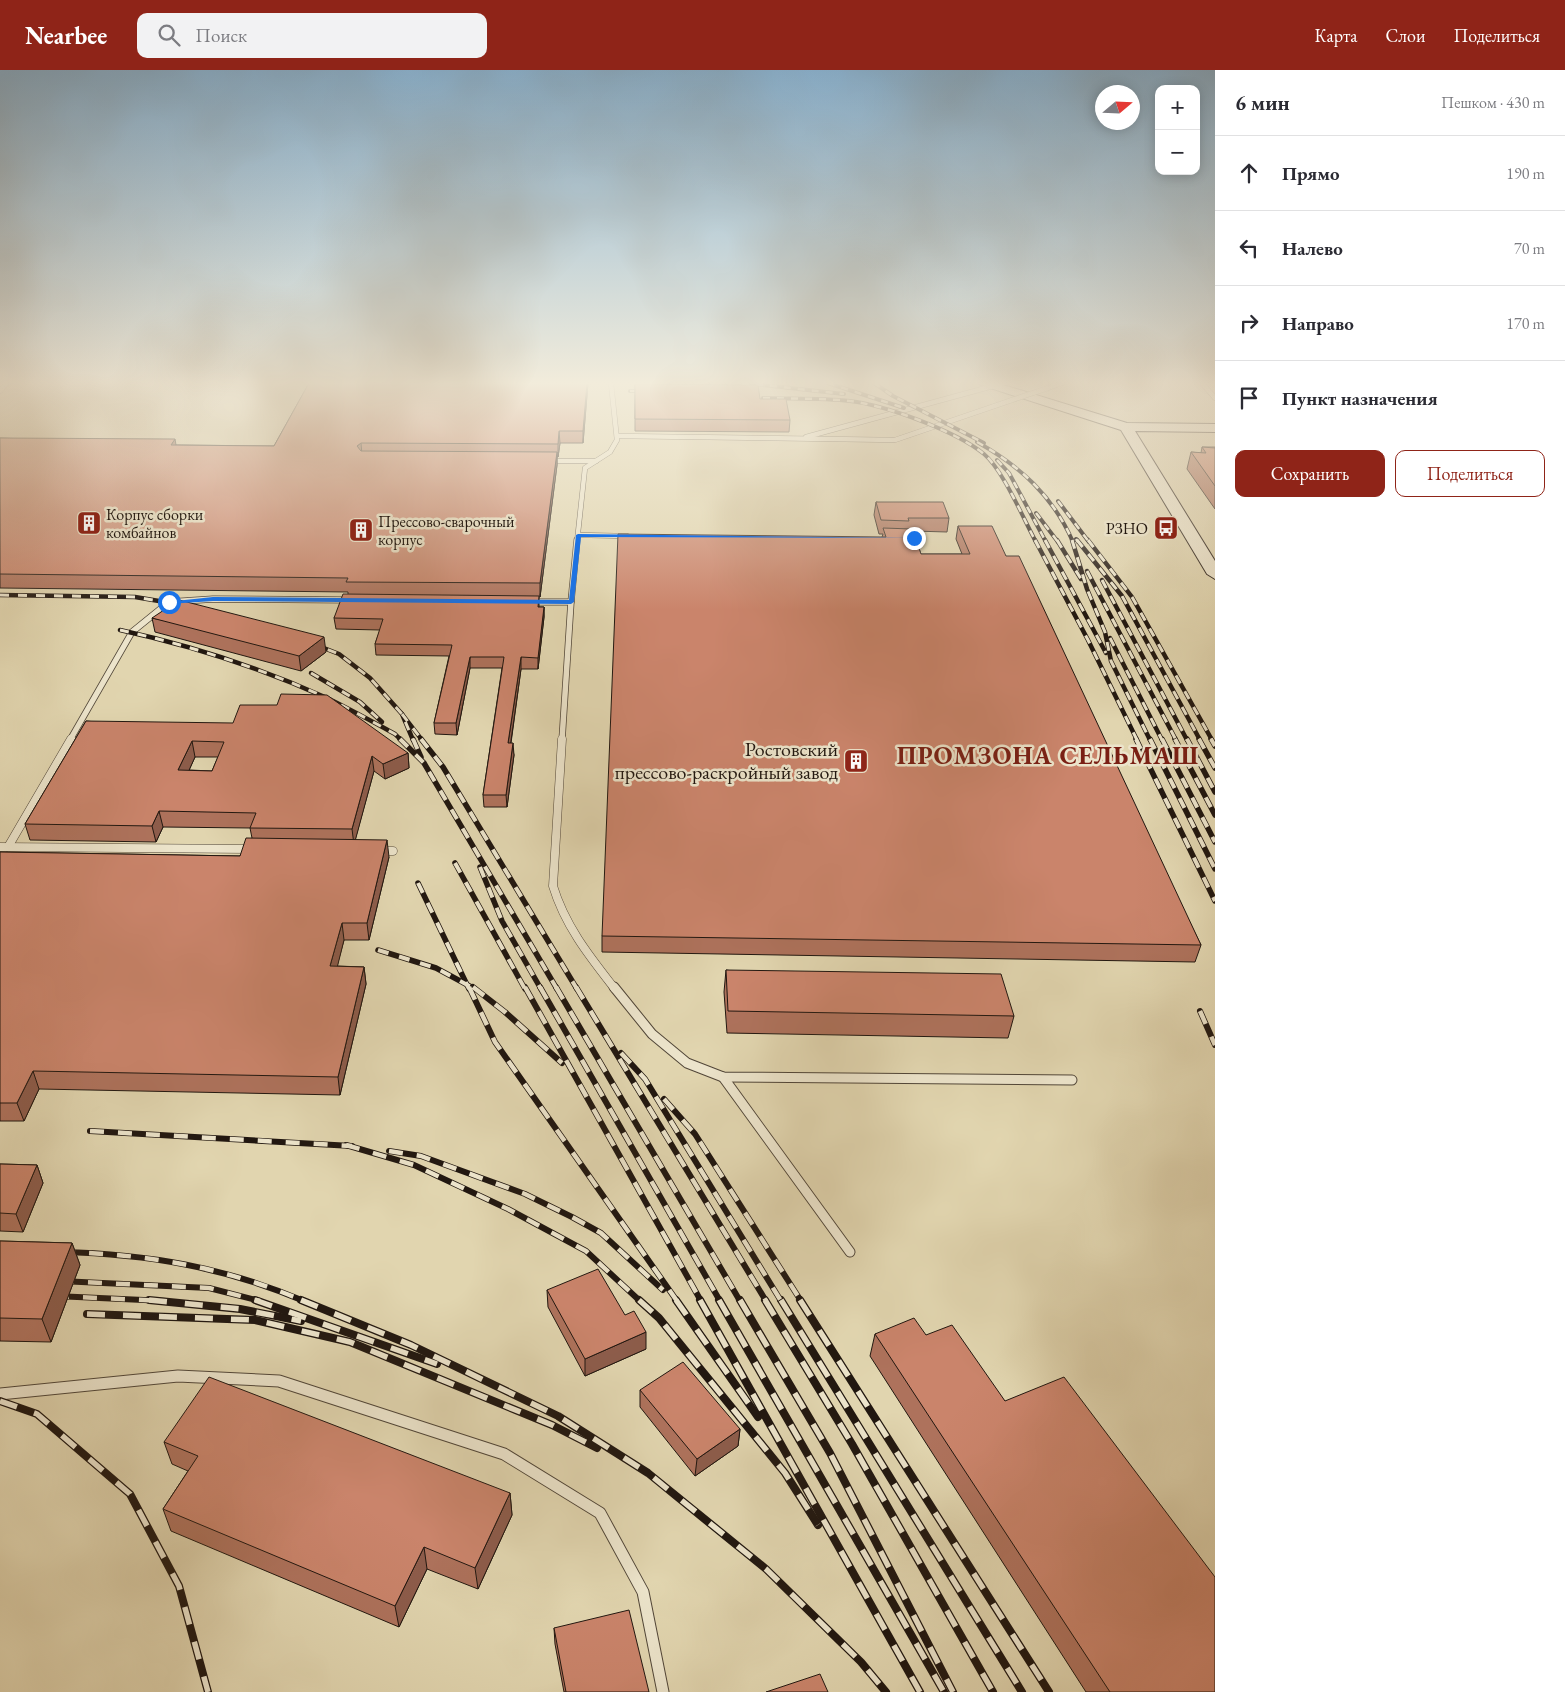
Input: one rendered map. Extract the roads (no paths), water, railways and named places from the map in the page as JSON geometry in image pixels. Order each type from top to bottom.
[{"type":"main road","points":[[1145,459],[1215,574]]},
{"type":"lane","points":[[600,459],[586,468],[578,535],[571,602],[553,886],[558,903],[580,946],[652,1034],[686,1063],[723,1076],[1072,1080]]},
{"type":"lane","points":[[537,461],[596,461]]},
{"type":"lane","points":[[578,535],[638,536]]},
{"type":"lane","points":[[4,847],[132,632],[169,602],[213,599],[362,600]]},
{"type":"lane","points":[[522,602],[571,602]]},
{"type":"lane","points":[[4,847],[255,849]]},
{"type":"lane","points":[[373,850],[393,851]]},
{"type":"lane","points":[[723,1076],[850,1252]]},
{"type":"lane","points":[[0,1394],[178,1376],[278,1381],[504,1454],[600,1513],[643,1592],[663,1692]]},
{"type":"railway","points":[[989,459],[1012,495],[1036,542]]},
{"type":"railway","points":[[1004,459],[1021,472],[1045,496],[1056,510],[1073,542]]},
{"type":"railway","points":[[997,460],[1009,473],[1046,542]]},
{"type":"railway","points":[[1058,501],[1089,542]]},
{"type":"railway","points":[[1036,513],[1058,542]]},
{"type":"railway","points":[[1035,540],[1088,640],[1137,740]]},
{"type":"railway","points":[[1045,540],[1106,653]]},
{"type":"railway","points":[[1057,540],[1081,579]]},
{"type":"railway","points":[[1072,540],[1087,589],[1105,632],[1111,661],[1150,740]]},
{"type":"railway","points":[[1077,540],[1122,596],[1200,740]]},
{"type":"railway","points":[[1088,540],[1132,597],[1212,740]]},
{"type":"railway","points":[[1087,571],[1176,740]]},
{"type":"railway","points":[[1102,580],[1187,740]]},
{"type":"railway","points":[[0,595],[135,597],[189,606]]},
{"type":"railway","points":[[120,630],[199,650],[277,677],[327,698],[395,734],[424,763],[557,989]]},
{"type":"railway","points":[[1110,638],[1162,740]]},
{"type":"railway","points":[[311,643],[339,654],[370,678],[402,714]]},
{"type":"railway","points":[[311,673],[360,702],[382,722]]},
{"type":"railway","points":[[402,714],[422,740]]},
{"type":"railway","points":[[402,714],[413,740]]},
{"type":"railway","points":[[413,739],[421,757]]},
{"type":"railway","points":[[421,739],[443,767],[577,989]]},
{"type":"railway","points":[[1136,739],[1215,901]]},
{"type":"railway","points":[[1150,739],[1215,869]]},
{"type":"railway","points":[[1162,739],[1215,842]]},
{"type":"railway","points":[[1175,739],[1215,815]]},
{"type":"railway","points":[[1187,739],[1215,792]]},
{"type":"railway","points":[[1199,739],[1215,768]]},
{"type":"railway","points":[[1211,739],[1215,746]]},
{"type":"railway","points":[[455,863],[525,989]]},
{"type":"railway","points":[[480,867],[502,921],[541,989]]},
{"type":"railway","points":[[418,883],[467,985]]},
{"type":"railway","points":[[378,950],[436,968],[467,985]]},
{"type":"railway","points":[[467,985],[475,989]]},
{"type":"railway","points":[[467,985],[469,989]]},
{"type":"railway","points":[[469,987],[495,1042],[677,1301]]},
{"type":"railway","points":[[473,987],[505,1012],[562,1063]]},
{"type":"railway","points":[[525,987],[701,1301]]},
{"type":"railway","points":[[540,987],[720,1301]]},
{"type":"railway","points":[[556,987],[740,1301]]},
{"type":"railway","points":[[576,987],[766,1301]]},
{"type":"railway","points":[[1200,1011],[1215,1045]]},
{"type":"railway","points":[[621,1053],[645,1079],[781,1301]]},
{"type":"railway","points":[[664,1099],[695,1134],[801,1301]]},
{"type":"railway","points":[[90,1131],[349,1146]]},
{"type":"railway","points":[[349,1146],[414,1165],[508,1209],[586,1251],[640,1301]]},
{"type":"railway","points":[[389,1151],[421,1156],[525,1194],[572,1217],[601,1233],[663,1290]]},
{"type":"railway","points":[[61,1252],[93,1253],[185,1264],[245,1279],[304,1301]]},
{"type":"railway","points":[[60,1281],[209,1288],[260,1301]]},
{"type":"railway","points":[[55,1296],[153,1300]]},
{"type":"railway","points":[[149,1300],[153,1300]]},
{"type":"railway","points":[[153,1300],[166,1301]]},
{"type":"railway","points":[[153,1300],[240,1309],[301,1321]]},
{"type":"railway","points":[[255,1300],[437,1364]]},
{"type":"railway","points":[[301,1300],[411,1345],[558,1416],[648,1473],[766,1569],[861,1662],[886,1692]]},
{"type":"railway","points":[[639,1300],[659,1318],[785,1473],[818,1525]]},
{"type":"railway","points":[[676,1300],[758,1417]]},
{"type":"railway","points":[[700,1300],[920,1692]]},
{"type":"railway","points":[[719,1300],[944,1692]]},
{"type":"railway","points":[[740,1300],[830,1453],[953,1692]]},
{"type":"railway","points":[[765,1300],[852,1444],[993,1692]]},
{"type":"railway","points":[[781,1300],[1022,1692]]},
{"type":"railway","points":[[800,1300],[1049,1692]]},
{"type":"railway","points":[[87,1314],[255,1320],[350,1342],[552,1425],[597,1448]]},
{"type":"railway","points":[[0,1401],[37,1414],[130,1494],[179,1586],[208,1692]]},
{"type":"place","name":"Корпус сборки комбайнов","points":[[89,523]]},
{"type":"place","name":"РЗНО","points":[[1166,528]]},
{"type":"place","name":"Прессово-сварочный корпус","points":[[361,530]]},
{"type":"place","name":"Ростовский прессово-раскройный завод","points":[[856,761]]},
{"type":"district","name":"ПРОМЗОНА СЕЛЬМАШ","points":[[1048,755]]}]
